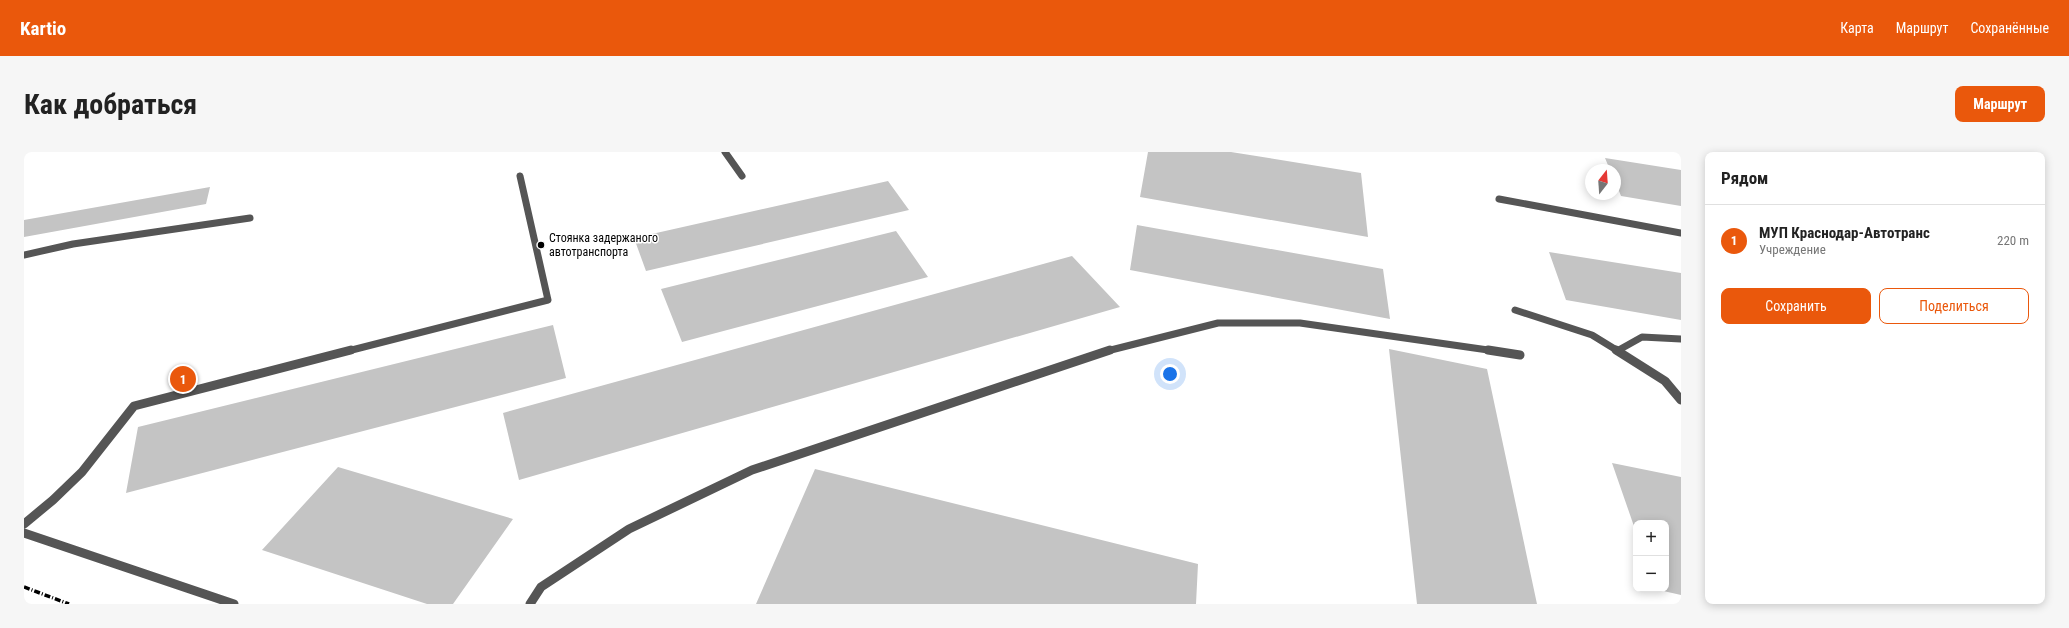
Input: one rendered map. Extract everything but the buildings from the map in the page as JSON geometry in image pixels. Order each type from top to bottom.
[{"type":"lane","points":[[725,152],[742,176]]},
{"type":"lane","points":[[24,524],[53,500],[82,472],[134,406],[548,300],[520,176]]},
{"type":"lane","points":[[1499,199],[1681,233]]},
{"type":"lane","points":[[24,255],[73,244],[250,218]]},
{"type":"lane","points":[[1514,310],[1592,335],[1665,382],[1681,400]]},
{"type":"lane","points":[[530,604],[541,587],[629,529],[752,470],[1128,345],[1218,323],[1300,323],[1520,355]]},
{"type":"lane","points":[[1617,351],[1642,337],[1681,339]]},
{"type":"lane","points":[[24,533],[234,604]]},
{"type":"railway","points":[[24,587],[69,604]]},
{"type":"place","name":"Стоянка задержаного автотранспорта","points":[[541,245]]},
{"type":"place","name":"МУП Краснодар-Автотранс","points":[[183,379]]}]
